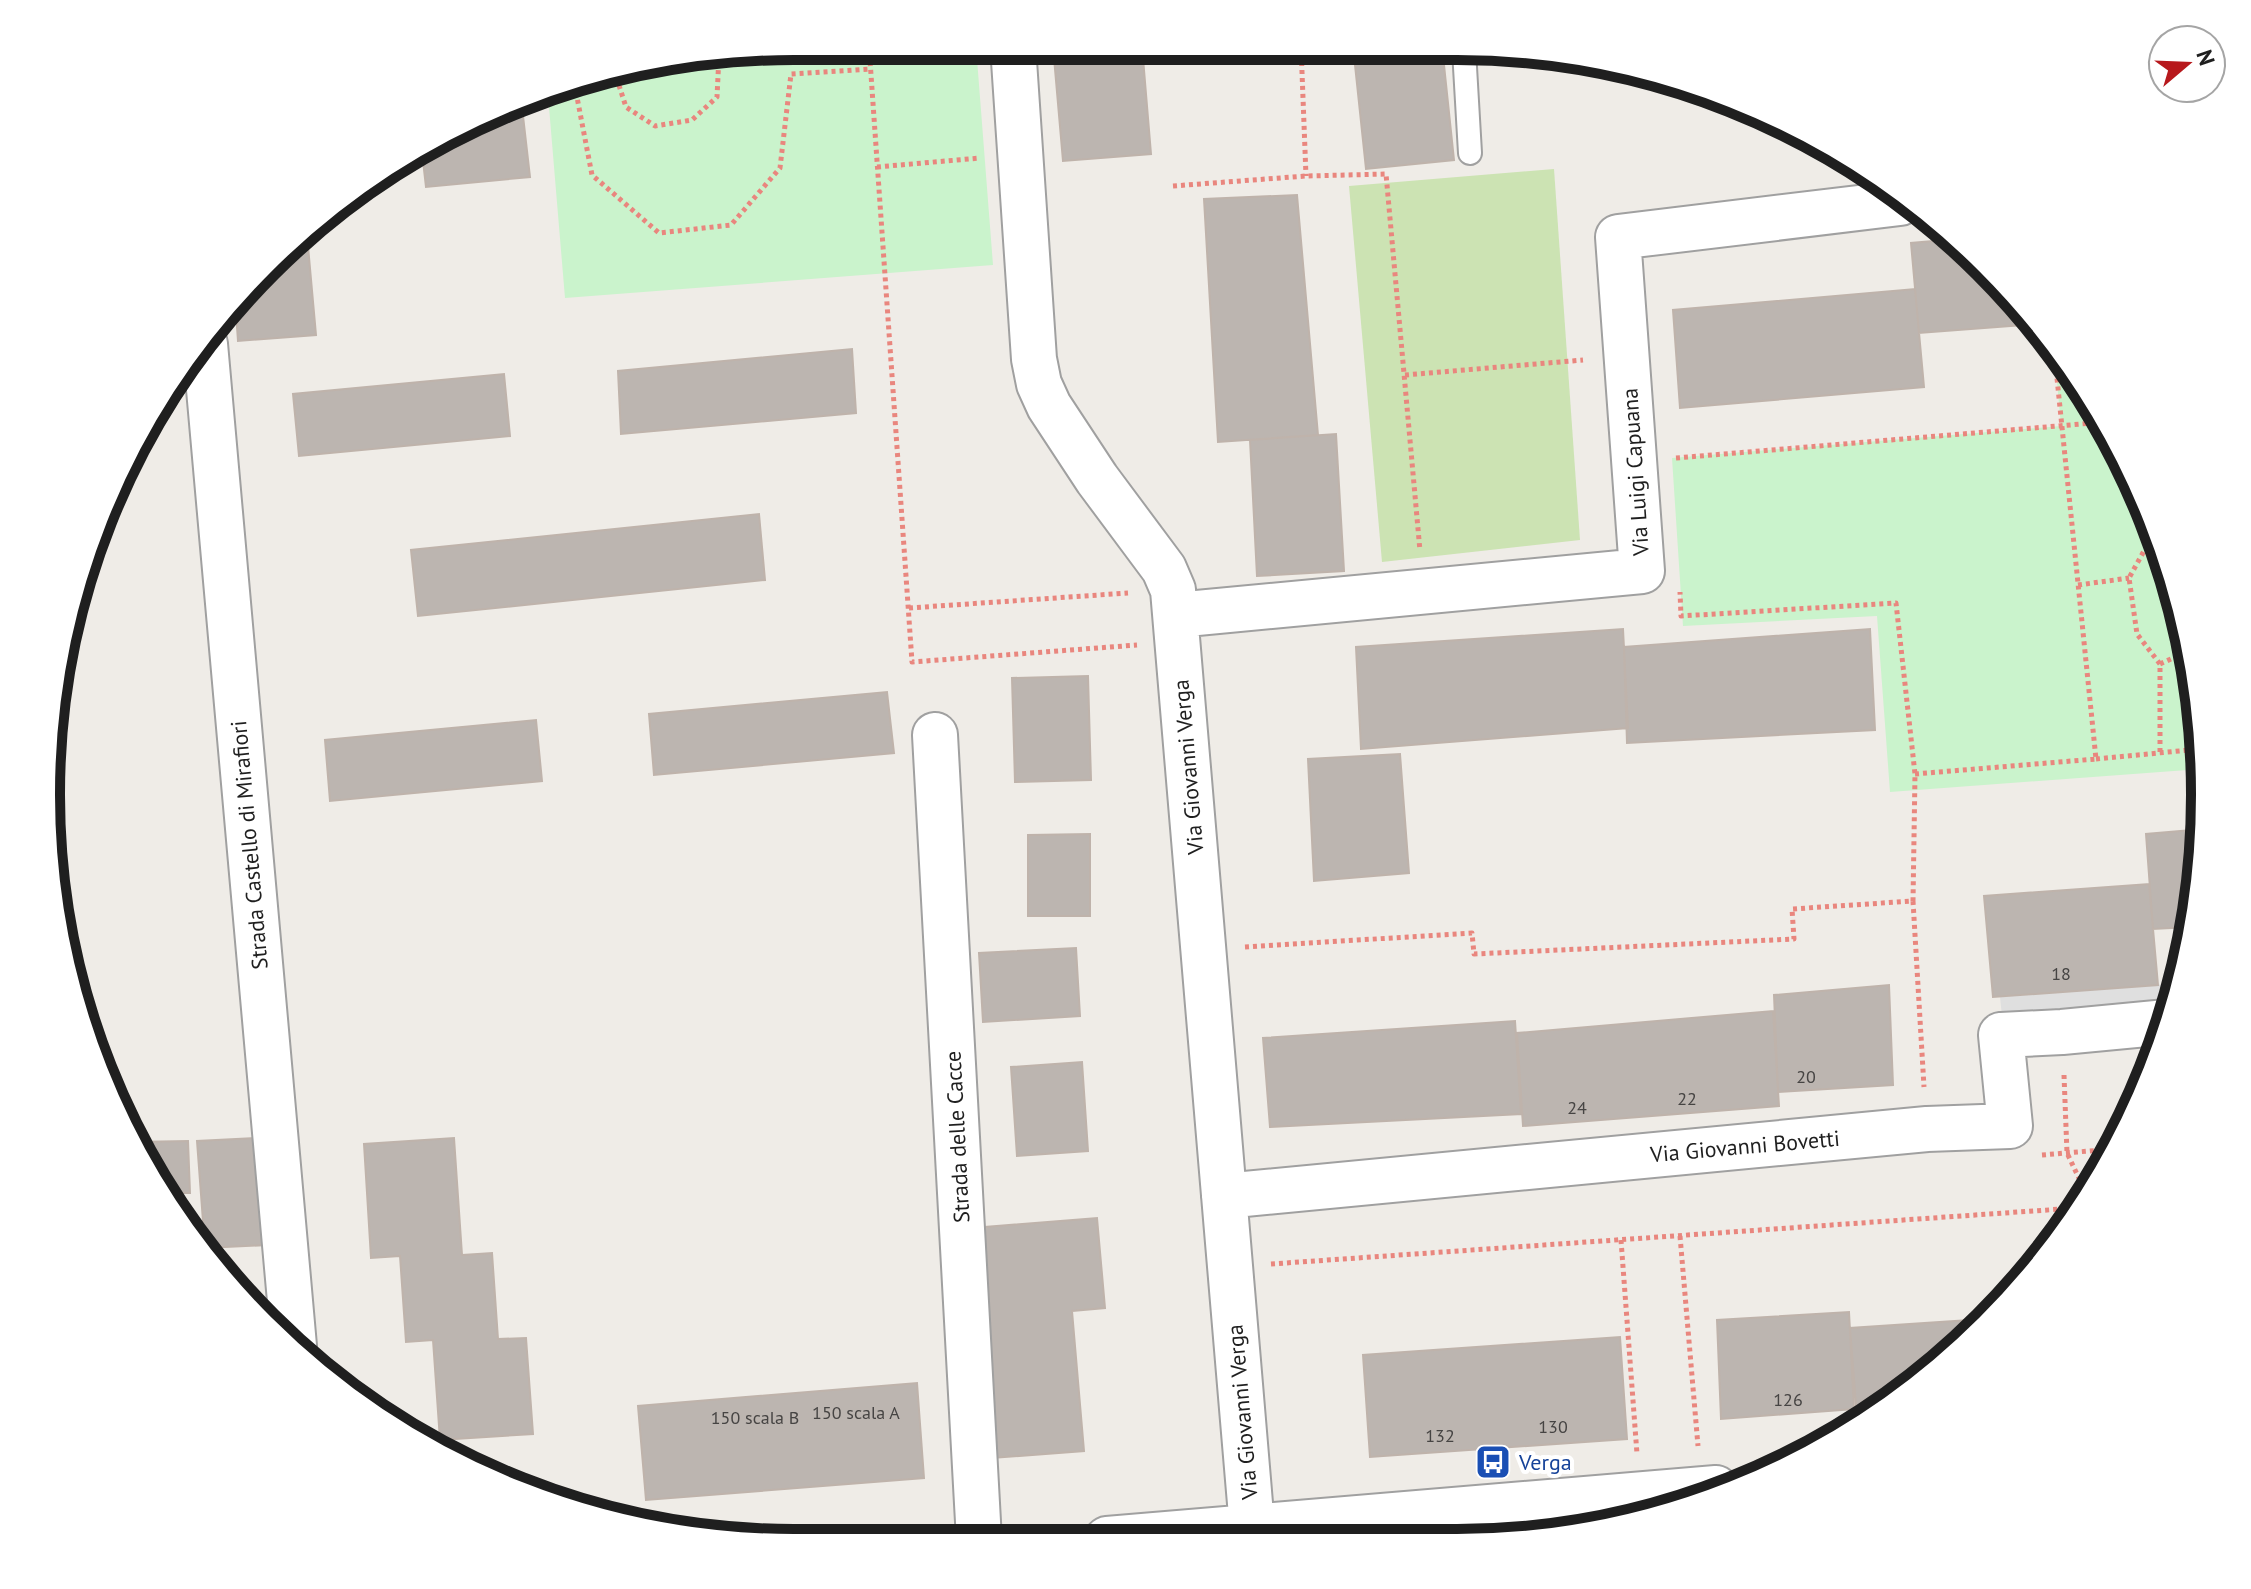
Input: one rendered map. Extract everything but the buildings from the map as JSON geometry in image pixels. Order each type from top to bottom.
[{"type":"street","name":"Via Giovanni Verga","points":[[1014,60],[1034,359],[1039,384],[1049,406],[1097,479],[1164,569],[1175,616],[1252,1529]]},
{"type":"street","name":"Via Luigi Capuana","points":[[1175,616],[1642,571],[1618,237],[1893,204]]},
{"type":"street","name":"Strada Castello di Mirafiori","points":[[206,355],[293,1331]]},
{"type":"street","name":"Strada delle Cacce","points":[[935,735],[978,1529]]},
{"type":"street","name":"Via Giovanni Bovetti","points":[[1224,1196],[1927,1129],[2010,1126],[2001,1035],[2154,1023]]},
{"type":"street","points":[[1292,1529],[1695,1489]]},
{"type":"lane","points":[[1465,60],[1470,153]]},
{"type":"path","points":[[870,60],[912,662],[1175,616]]},
{"type":"path","points":[[1302,60],[1306,176]]},
{"type":"path","points":[[618,82],[626,107],[655,126],[692,120],[717,97],[719,64]]},
{"type":"path","points":[[576,93],[592,175],[659,233],[731,225],[780,168],[791,74],[871,69]]},
{"type":"path","points":[[877,167],[1020,154]]},
{"type":"path","points":[[1173,186],[1306,176],[1386,174],[1424,592]]},
{"type":"path","points":[[1405,375],[1627,357]]},
{"type":"path","points":[[2056,371],[2096,759]]},
{"type":"path","points":[[1672,458],[2091,423]]},
{"type":"path","points":[[2147,545],[2129,578],[2137,634],[2160,664],[2160,753]]},
{"type":"path","points":[[2078,585],[2129,578]]},
{"type":"path","points":[[1680,584],[1681,616],[1896,603],[1915,774],[1913,901],[1927,1129]]},
{"type":"path","points":[[909,608],[1175,616]]},
{"type":"path","points":[[2160,664],[2178,656]]},
{"type":"path","points":[[1915,774],[2189,750]]},
{"type":"path","points":[[1204,950],[1472,933],[1474,954],[1794,939],[1792,909],[1913,901]]},
{"type":"path","points":[[2062,1032],[2067,1153],[2081,1182]]},
{"type":"path","points":[[1230,1267],[2063,1209]]},
{"type":"path","points":[[1680,1236],[1709,1484]]},
{"type":"path","points":[[1621,1240],[1640,1494]]},
{"type":"green space","points":[[794,60],[977,60],[993,265],[565,298],[549,103],[604,85],[699,66]]},
{"type":"green space","points":[[1554,169],[1580,540],[1382,562],[1349,186]]},
{"type":"green space","points":[[2056,371],[2093,427],[2135,513],[2152,558],[2177,651],[2185,699],[2190,770],[1890,792],[1877,616],[1683,626],[1672,458],[2061,426]]},
{"type":"shaded area","points":[[2166,984],[2157,1015],[2003,1026],[2000,997]]},
{"type":"place","name":"Verga","points":[[1493,1462]]}]
